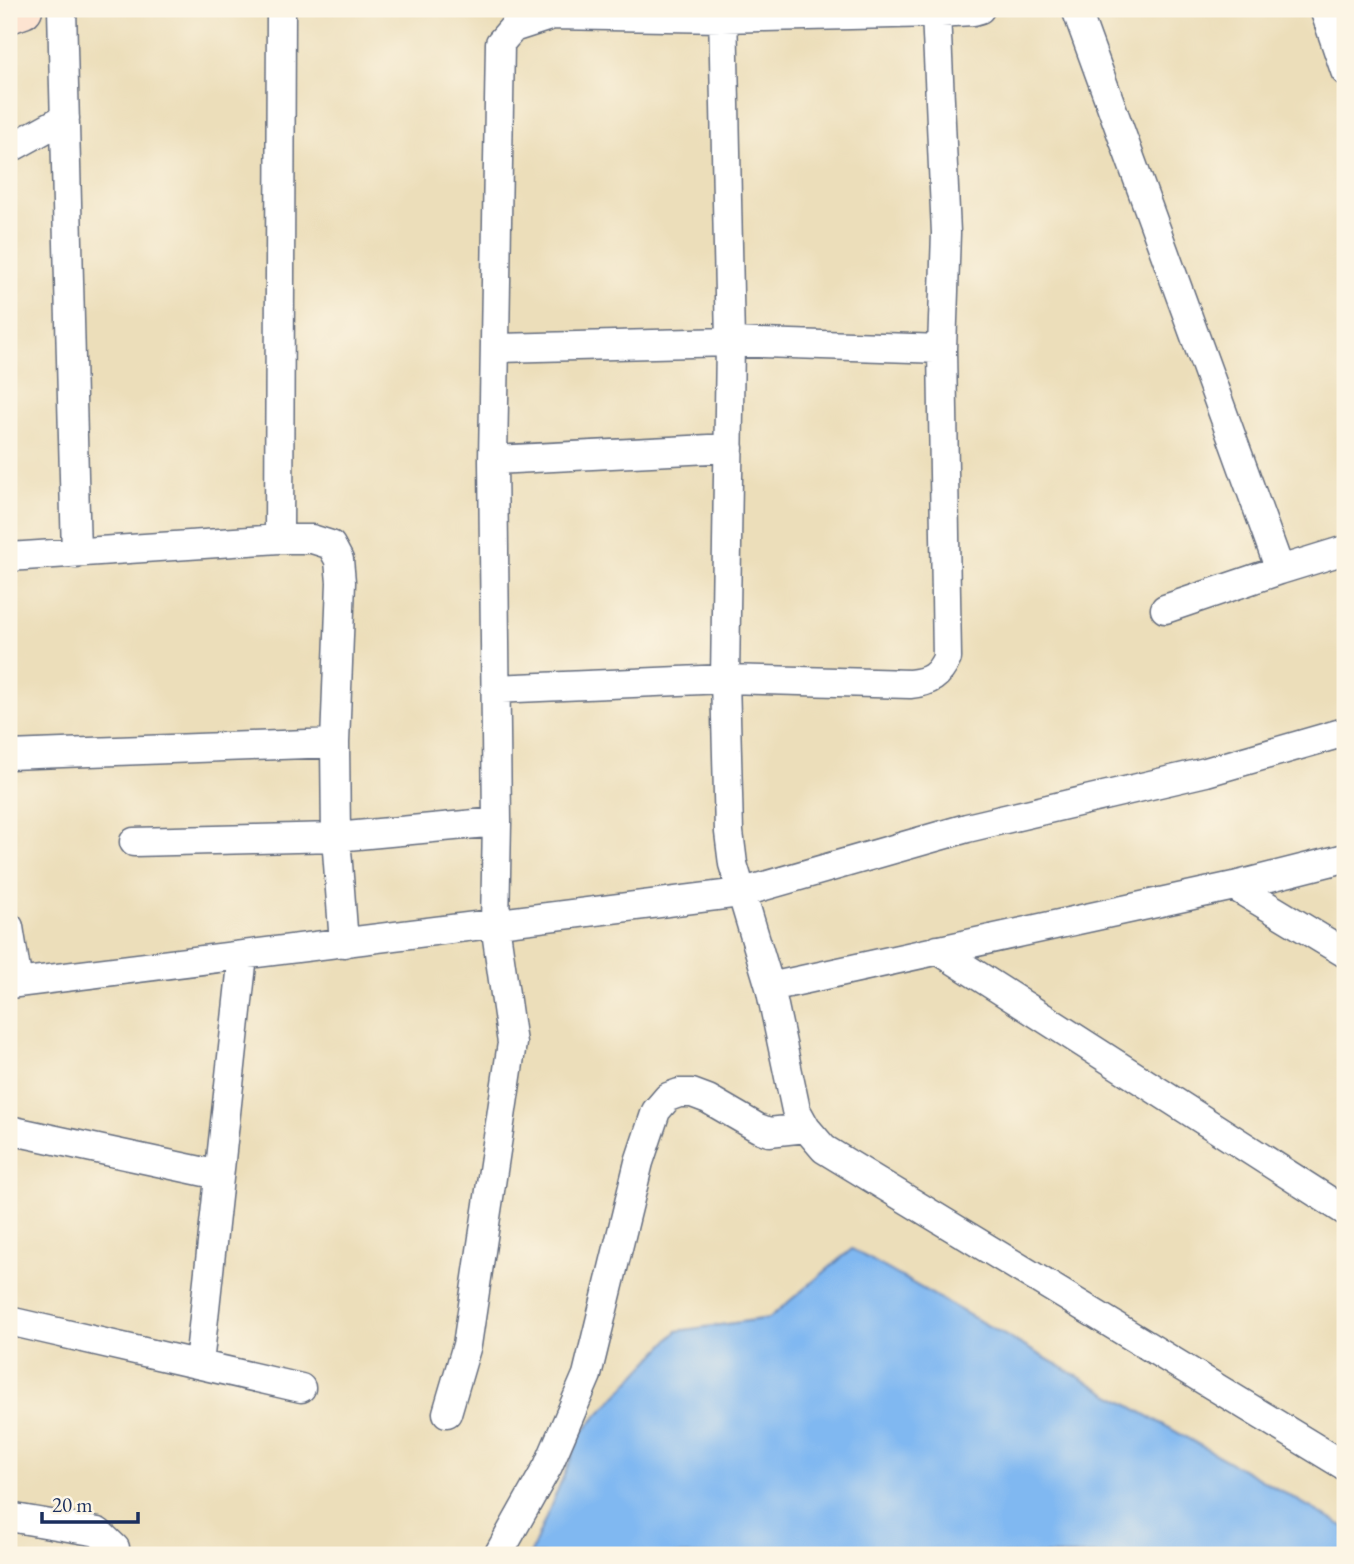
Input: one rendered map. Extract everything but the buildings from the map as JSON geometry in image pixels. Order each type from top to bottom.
[{"type":"street","points":[[9,14],[23,9]]},
{"type":"street","points":[[62,9],[76,554]]},
{"type":"street","points":[[279,539],[281,9]]},
{"type":"street","points":[[447,1413],[467,1345],[512,1043],[495,924],[498,822],[493,460],[497,348],[500,43],[513,27],[553,15],[936,13],[980,9]]},
{"type":"street","points":[[1076,9],[1280,570]]},
{"type":"street","points":[[1324,9],[1345,71]]},
{"type":"street","points":[[496,689],[724,679],[910,684],[923,683],[942,670],[947,658],[942,349],[946,233],[936,13]]},
{"type":"street","points":[[723,14],[730,342],[724,679],[729,832],[740,893],[770,987],[796,1110],[806,1128],[824,1149],[1345,1466]]},
{"type":"street","points":[[9,149],[65,118]]},
{"type":"street","points":[[497,348],[730,342],[942,349]]},
{"type":"street","points":[[493,460],[729,448]]},
{"type":"street","points":[[9,557],[279,539],[312,539],[331,545],[338,560],[341,582],[335,743],[336,837],[344,943]]},
{"type":"street","points":[[1165,609],[1345,550]]},
{"type":"street","points":[[9,927],[13,984],[740,893],[967,828],[1206,772],[1345,732]]},
{"type":"street","points":[[9,755],[335,743]]},
{"type":"street","points":[[134,842],[336,837],[498,822]]},
{"type":"street","points":[[770,987],[1234,886],[1345,858]]},
{"type":"street","points":[[1234,886],[1345,953]]},
{"type":"street","points":[[937,950],[1345,1210]]},
{"type":"street","points":[[199,1364],[243,955]]},
{"type":"street","points":[[498,1555],[548,1466],[586,1375],[639,1162],[656,1111],[668,1097],[679,1093],[692,1093],[769,1132],[806,1128]]},
{"type":"street","points":[[9,1130],[219,1175]]},
{"type":"street","points":[[9,1321],[301,1388]]},
{"type":"street","points":[[9,1517],[98,1532],[115,1548],[115,1555]]},
{"type":"water","points":[[852,1249],[1345,1527],[1345,1555],[530,1555],[582,1432],[677,1331],[769,1318]]}]
